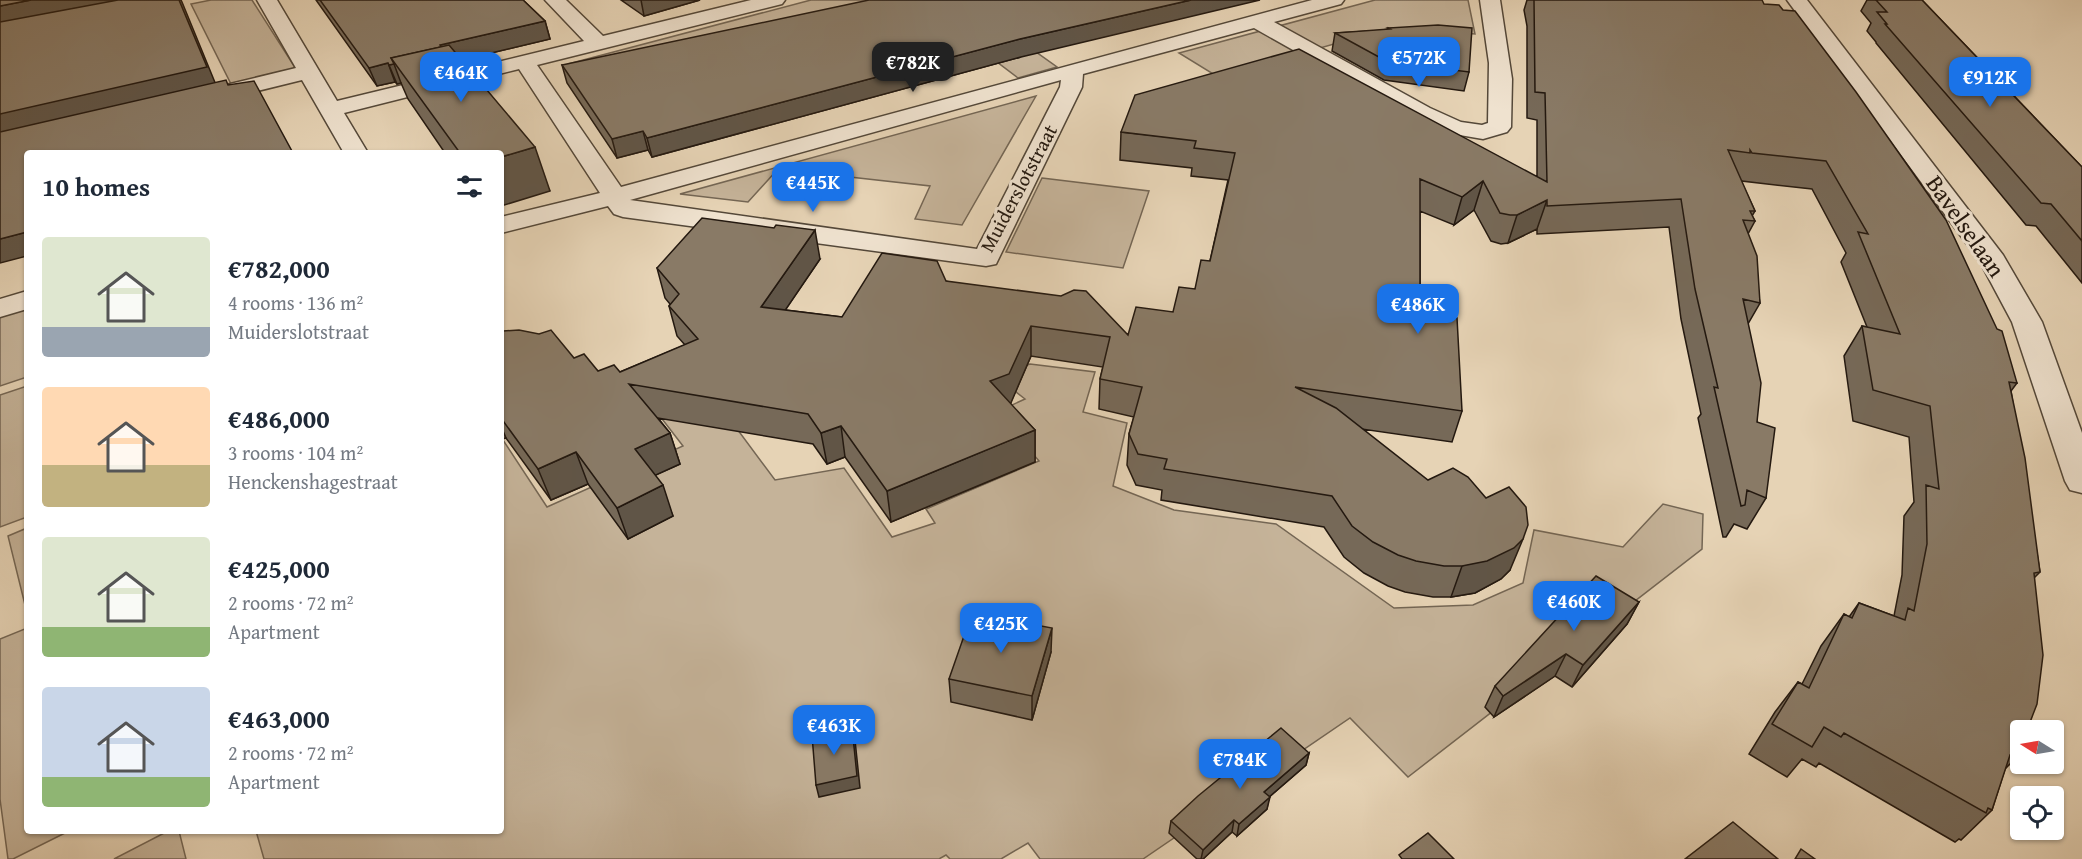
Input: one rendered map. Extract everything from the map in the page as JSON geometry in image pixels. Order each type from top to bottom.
[{"type":"street","points":[[267,0],[307,72],[333,109],[354,150]]},
{"type":"street","points":[[555,0],[599,44]]},
{"type":"street","points":[[333,109],[775,0]]},
{"type":"street","points":[[1255,20],[1422,113],[1489,141],[1498,127],[1501,110],[1498,40],[1490,0]]},
{"type":"street","points":[[504,224],[614,198],[1316,2]]},
{"type":"street","name":"Bavelselaan","points":[[1795,7],[1962,216],[1993,261],[2027,322],[2082,481]]},
{"type":"street","name":"Muiderslotstraat","points":[[524,61],[623,209],[986,258],[1071,87],[1072,70]]},
{"type":"street","points":[[188,101],[307,72]]},
{"type":"street","points":[[0,308],[24,301]]},
{"type":"shaded area","points":[[211,0],[252,0],[296,69],[232,86],[191,4]]},
{"type":"shaded area","points":[[811,0],[900,0],[568,64]]},
{"type":"shaded area","points":[[915,0],[963,0],[1057,67],[1018,78]]},
{"type":"shaded area","points":[[1375,0],[1468,0],[1475,34],[1390,28],[1218,77],[1179,53]]},
{"type":"shaded area","points":[[1036,96],[962,225],[915,219],[930,186],[778,169],[748,202],[680,194]]},
{"type":"shaded area","points":[[1042,178],[1149,191],[1123,268],[1006,252]]},
{"type":"shaded area","points":[[24,308],[24,378],[0,386],[0,315]]},
{"type":"shaded area","points":[[1030,364],[1095,372],[1083,412],[1127,423],[1113,486],[1174,510],[1276,524],[1394,608],[1473,605],[1523,583],[1534,530],[1623,547],[1663,504],[1703,514],[1702,549],[1408,777],[1350,718],[1143,859],[1040,859],[1028,843],[1001,859],[950,859],[946,855],[939,859],[264,859],[257,834],[504,834],[504,442],[547,507],[683,446],[649,402],[703,383],[775,480],[844,468],[892,537],[935,523],[926,509],[1039,461],[997,412],[1025,399],[997,377]]},
{"type":"shaded area","points":[[24,387],[24,518],[0,527],[0,395]]},
{"type":"shaded area","points":[[24,529],[24,601],[8,536]]},
{"type":"shaded area","points":[[24,629],[24,834],[63,834],[13,859],[8,859],[0,799],[0,639]]},
{"type":"shaded area","points":[[162,834],[180,834],[186,859],[114,859]]},
{"type":"building","points":[[0,0],[31,0],[0,6]]},
{"type":"building","points":[[118,0],[179,0],[207,67],[0,114],[0,22]]},
{"type":"building","points":[[320,0],[523,0],[545,21],[391,58],[394,64],[389,65],[388,63],[369,68]]},
{"type":"building","points":[[869,0],[1191,0],[1020,39],[647,138],[643,131],[612,139],[562,65]]},
{"type":"building","points":[[1534,0],[1762,0],[1764,4],[1779,5],[1783,10],[1795,11],[1856,92],[1946,220],[1997,329],[2002,331],[2017,383],[2009,382],[2025,458],[2040,572],[2034,573],[2043,655],[2037,704],[2031,720],[2010,720],[2010,755],[1992,810],[1988,808],[1986,813],[1844,733],[1841,737],[1824,727],[1812,747],[1772,724],[1798,682],[1809,688],[1844,614],[1852,618],[1859,603],[1905,620],[1908,608],[1914,611],[1927,544],[1926,485],[1939,489],[1930,406],[1873,390],[1862,326],[1900,334],[1858,232],[1868,234],[1826,161],[1752,153],[1750,150],[1750,153],[1728,150],[1755,211],[1750,211],[1755,221],[1743,220],[1757,256],[1760,303],[1743,299],[1761,383],[1757,422],[1775,428],[1766,498],[1747,490],[1745,505],[1741,506],[1714,387],[1718,388],[1695,289],[1681,199],[1547,206],[1547,200],[1517,215],[1510,215],[1500,213],[1483,181],[1462,197],[1420,179],[1420,313],[1457,318],[1462,411],[1295,387],[1336,408],[1428,480],[1453,468],[1468,477],[1486,498],[1509,487],[1526,507],[1528,525],[1523,539],[1514,548],[1487,561],[1462,566],[1444,566],[1416,561],[1373,542],[1352,526],[1332,496],[1164,469],[1167,459],[1138,454],[1129,434],[1142,387],[1100,379],[1110,337],[1031,326],[1009,374],[990,381],[1035,430],[887,491],[841,426],[821,433],[808,414],[629,384],[670,433],[635,449],[663,485],[617,508],[576,452],[538,469],[504,422],[504,331],[519,330],[539,334],[551,330],[574,358],[584,354],[598,371],[614,365],[620,372],[698,339],[669,306],[679,294],[657,268],[702,218],[774,228],[776,225],[815,230],[761,307],[842,317],[882,253],[937,261],[946,281],[1061,296],[1074,290],[1086,291],[1128,335],[1136,307],[1173,312],[1179,287],[1195,289],[1201,260],[1210,261],[1235,153],[1194,148],[1196,141],[1121,132],[1135,95],[1299,49],[1547,182],[1545,93],[1535,92]]},
{"type":"building","points":[[1876,0],[1922,0],[2082,167],[2082,241],[2051,204],[2041,203],[1885,24],[1887,24],[1877,12],[1887,12]]},
{"type":"building","points":[[1438,25],[1472,28],[1469,72],[1388,62],[1335,33],[1390,29],[1388,28]]},
{"type":"building","points":[[449,45],[535,147],[504,156],[504,150],[458,150],[391,58]]},
{"type":"building","points":[[226,80],[228,85],[254,81],[291,150],[24,150],[24,233],[0,239],[0,132]]},
{"type":"building","points":[[1596,576],[1639,602],[1583,665],[1566,654],[1503,696],[1495,686]]},
{"type":"building","points":[[972,613],[1052,628],[1032,696],[949,679]]},
{"type":"building","points":[[852,727],[857,776],[816,785],[812,735]]},
{"type":"building","points":[[1281,728],[1309,753],[1264,792],[1270,797],[1239,824],[1234,820],[1203,850],[1171,821]]},
{"type":"building","points":[[1733,822],[1778,859],[1685,859]]},
{"type":"building","points":[[1428,833],[1454,859],[1402,859],[1399,855]]},
{"type":"building","points":[[1801,849],[1815,859],[1795,859]]}]
